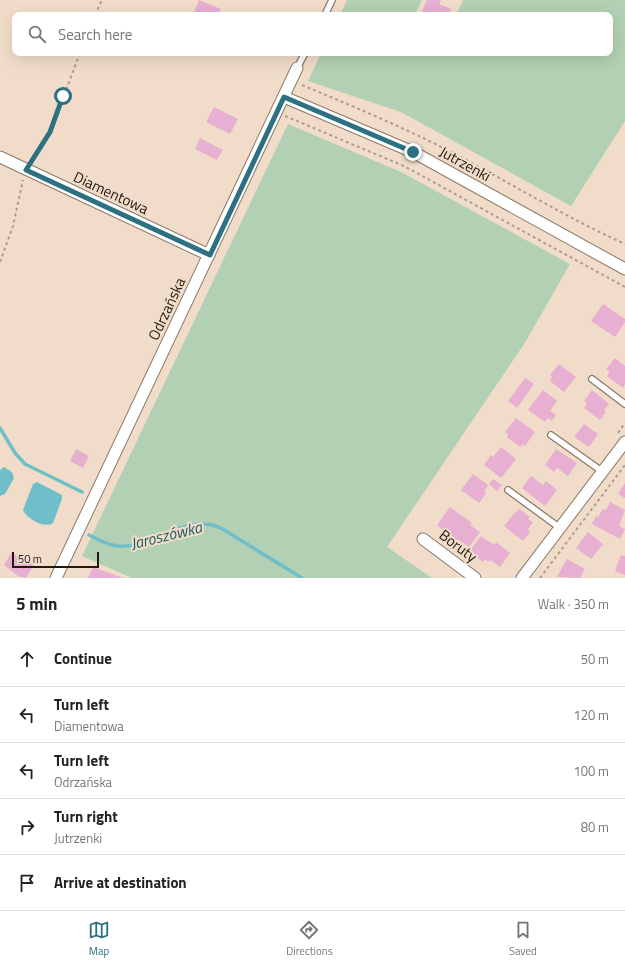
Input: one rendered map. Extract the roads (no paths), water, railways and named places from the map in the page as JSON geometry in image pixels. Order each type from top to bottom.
[{"type":"street","name":"Odrzańska","points":[[56,578],[298,68]]},
{"type":"street","name":"Jutrzenki","points":[[284,97],[413,152],[625,270]]},
{"type":"street","name":"Diamentowa","points":[[0,157],[210,255]]},
{"type":"street","points":[[522,578],[625,442]]},
{"type":"street","name":"Boruty","points":[[423,539],[475,578]]},
{"type":"lane","points":[[326,12],[332,0]]},
{"type":"lane","name":"Odrzańska","points":[[298,68],[304,56]]},
{"type":"lane","points":[[592,379],[625,404]]},
{"type":"lane","points":[[551,435],[603,472]]},
{"type":"lane","points":[[508,490],[560,528]]},
{"type":"water","points":[[4,467],[12,472],[14,478],[5,494],[0,496],[0,470]]},
{"type":"water","points":[[37,482],[62,495],[62,499],[53,523],[49,525],[41,524],[32,520],[23,510],[33,484]]},
{"type":"waterway","name":"Jaroszówka","points":[[0,428],[15,453],[25,464],[82,492]]},
{"type":"waterway","name":"Jaroszówka","points":[[89,535],[111,545],[129,546],[140,544],[194,524],[211,525],[221,528],[302,578]]}]
